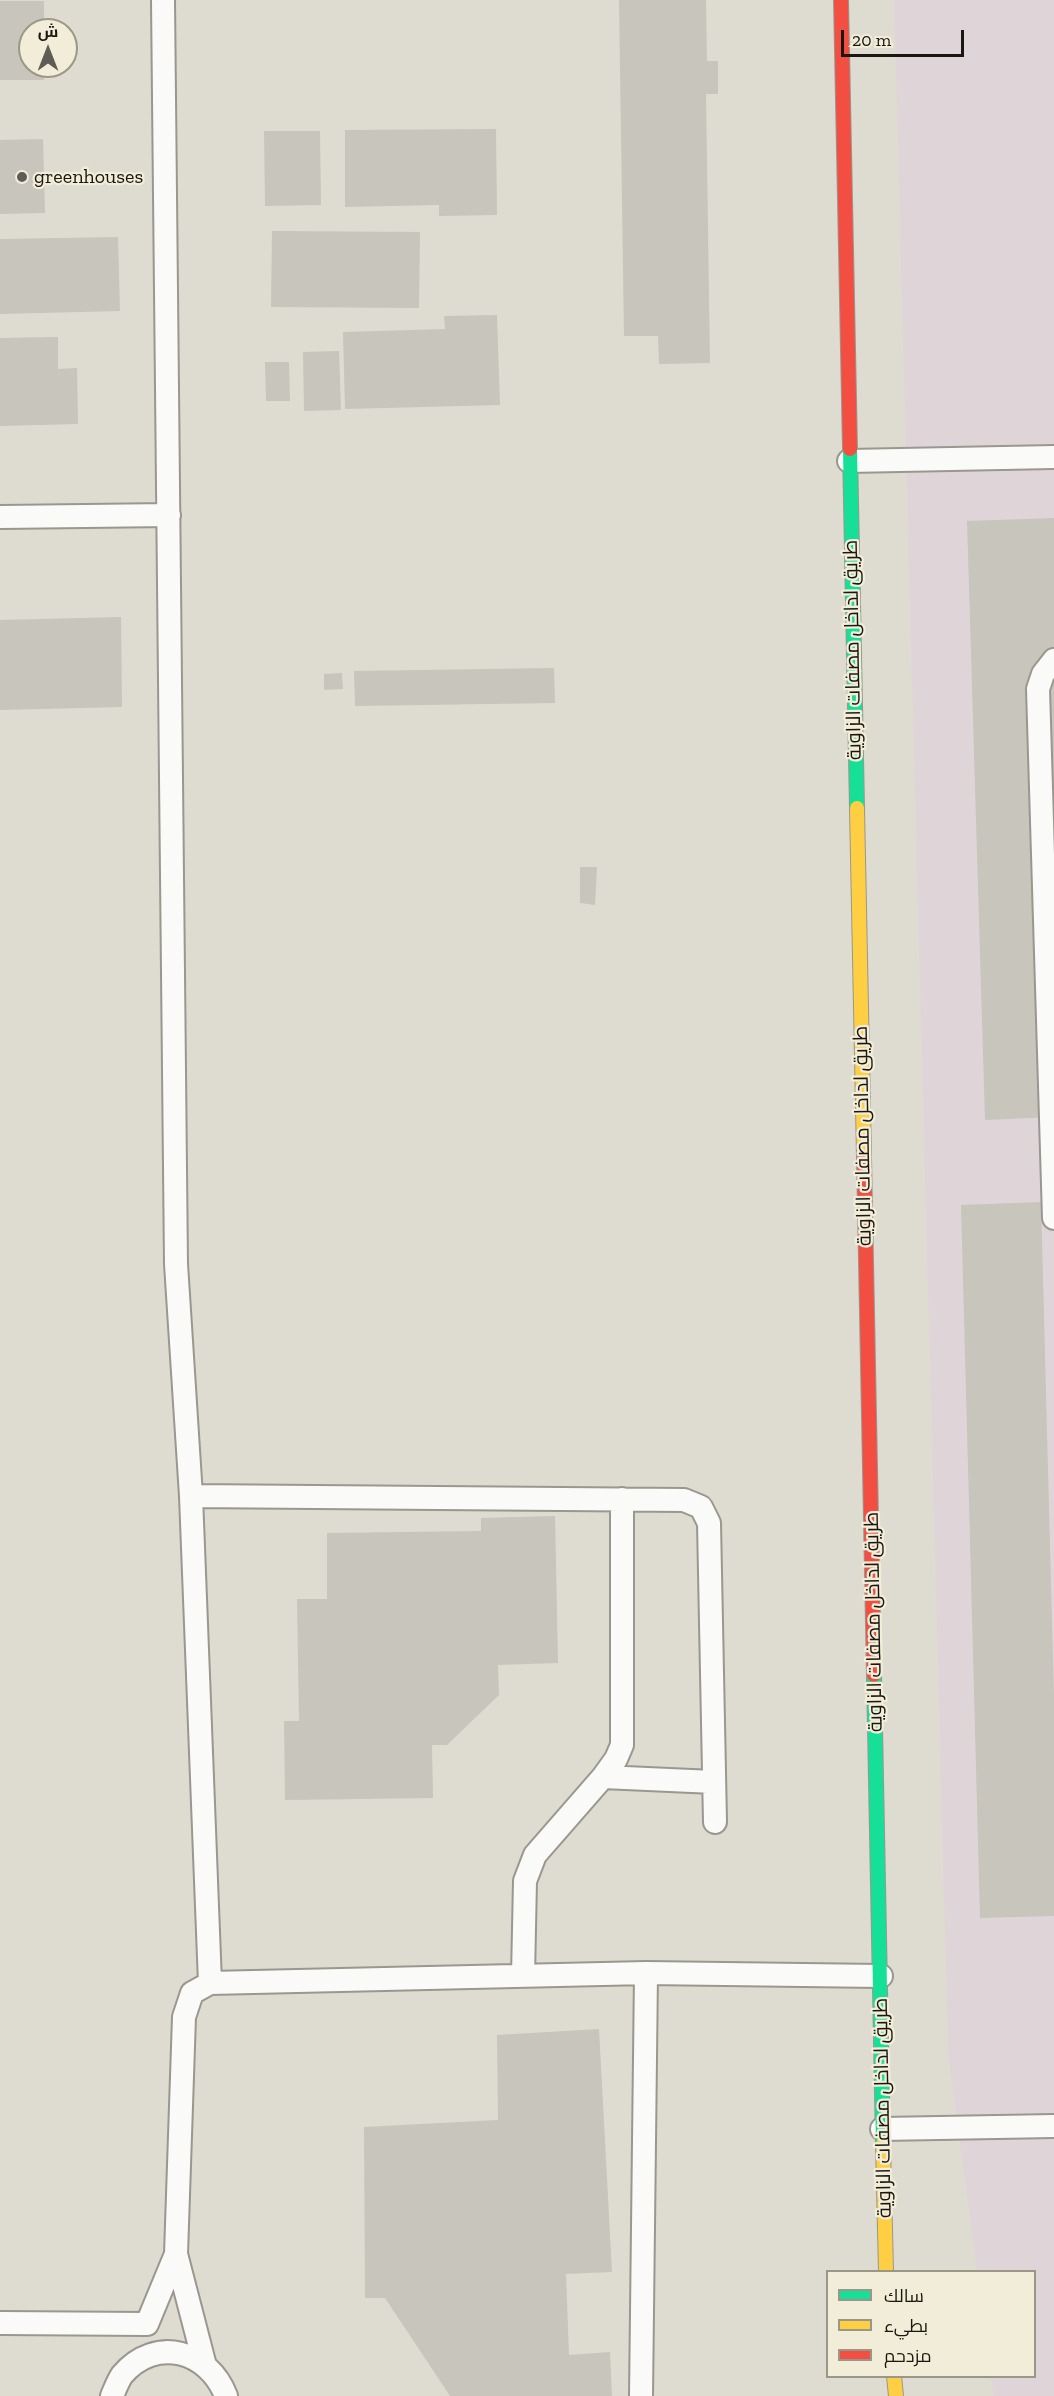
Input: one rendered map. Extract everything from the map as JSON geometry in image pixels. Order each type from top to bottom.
[{"type":"street","name":"طريق لداخل مصفات الزاوية","points":[[841,0],[886,2270]]},
{"type":"street","points":[[894,2378],[896,2396]]},
{"type":"lane","points":[[163,0],[176,1264],[191,1496],[210,1983]]},
{"type":"lane","points":[[849,461],[1054,457]]},
{"type":"lane","points":[[0,517],[169,515]]},
{"type":"lane","points":[[1054,660],[1043,674],[1038,689],[1047,843],[1054,1218]]},
{"type":"lane","points":[[191,1496],[684,1500],[701,1507],[708,1523],[715,1822]]},
{"type":"lane","points":[[523,1976],[525,1881],[535,1856],[603,1777],[616,1759],[622,1745],[622,1499]]},
{"type":"lane","points":[[603,1777],[714,1782]]},
{"type":"lane","points":[[204,2362],[176,2254],[184,2017],[192,1994],[210,1983],[646,1973],[881,1976]]},
{"type":"lane","points":[[641,2396],[646,1973]]},
{"type":"lane","points":[[882,2129],[1054,2126]]},
{"type":"lane","points":[[117,2386],[147,2324],[176,2254]]},
{"type":"lane","points":[[0,2323],[147,2324]]},
{"type":"lane","points":[[117,2386],[138,2360],[160,2352],[183,2353],[204,2362],[220,2379],[226,2396]]},
{"type":"shaded area","points":[[894,0],[1054,0],[1054,2396],[994,2396],[991,2378],[1036,2378],[1036,2270],[977,2270],[948,2053]]},
{"type":"building","points":[[619,0],[706,0],[707,61],[718,61],[718,94],[706,94],[710,363],[659,364],[658,336],[624,336]]},
{"type":"building","points":[[0,1],[44,1],[44,18],[18,18],[18,78],[44,78],[44,80],[0,80]]},
{"type":"building","points":[[496,129],[497,215],[439,216],[439,205],[345,207],[345,130]]},
{"type":"building","points":[[264,131],[320,131],[321,205],[265,206]]},
{"type":"building","name":"greenhouses","points":[[43,139],[45,213],[0,214],[0,140]]},
{"type":"building","points":[[272,231],[420,232],[419,308],[271,307]]},
{"type":"building","points":[[118,237],[120,311],[0,314],[0,239]]},
{"type":"building","points":[[497,315],[500,405],[345,409],[343,332],[445,329],[444,316]]},
{"type":"building","points":[[58,337],[58,369],[77,368],[78,424],[0,426],[0,338]]},
{"type":"building","points":[[339,351],[341,410],[304,411],[303,352]]},
{"type":"building","points":[[265,362],[289,362],[290,401],[266,401]]},
{"type":"building","points":[[1054,518],[1054,1117],[985,1120],[967,521]]},
{"type":"building","points":[[121,617],[122,707],[0,710],[0,620]]},
{"type":"building","points":[[554,668],[555,703],[355,706],[354,671]]},
{"type":"building","points":[[342,673],[343,689],[324,690],[324,674]]},
{"type":"building","points":[[580,867],[597,867],[595,905],[580,903]]},
{"type":"building","points":[[1041,1202],[1054,1697],[1054,1916],[980,1918],[961,1205]]},
{"type":"building","points":[[555,1516],[558,1663],[498,1665],[499,1695],[447,1745],[432,1745],[433,1798],[285,1800],[284,1721],[299,1721],[297,1599],[327,1599],[327,1533],[481,1531],[481,1518]]},
{"type":"building","points":[[599,2029],[612,2272],[566,2274],[569,2355],[610,2352],[612,2396],[450,2396],[385,2298],[365,2298],[364,2127],[498,2120],[497,2035]]},
{"type":"traffic: fast","points":[[850,449],[857,808]]},
{"type":"traffic: fast","points":[[874,1675],[883,2144]]},
{"type":"traffic: slow","points":[[857,808],[864,1157]]},
{"type":"traffic: slow","points":[[883,2144],[886,2270]]},
{"type":"traffic: slow","points":[[894,2378],[896,2396]]},
{"type":"traffic: jam","points":[[841,0],[850,449]]},
{"type":"traffic: jam","points":[[864,1157],[874,1675]]},
{"type":"place","name":"greenhouses","points":[[22,177]]}]
